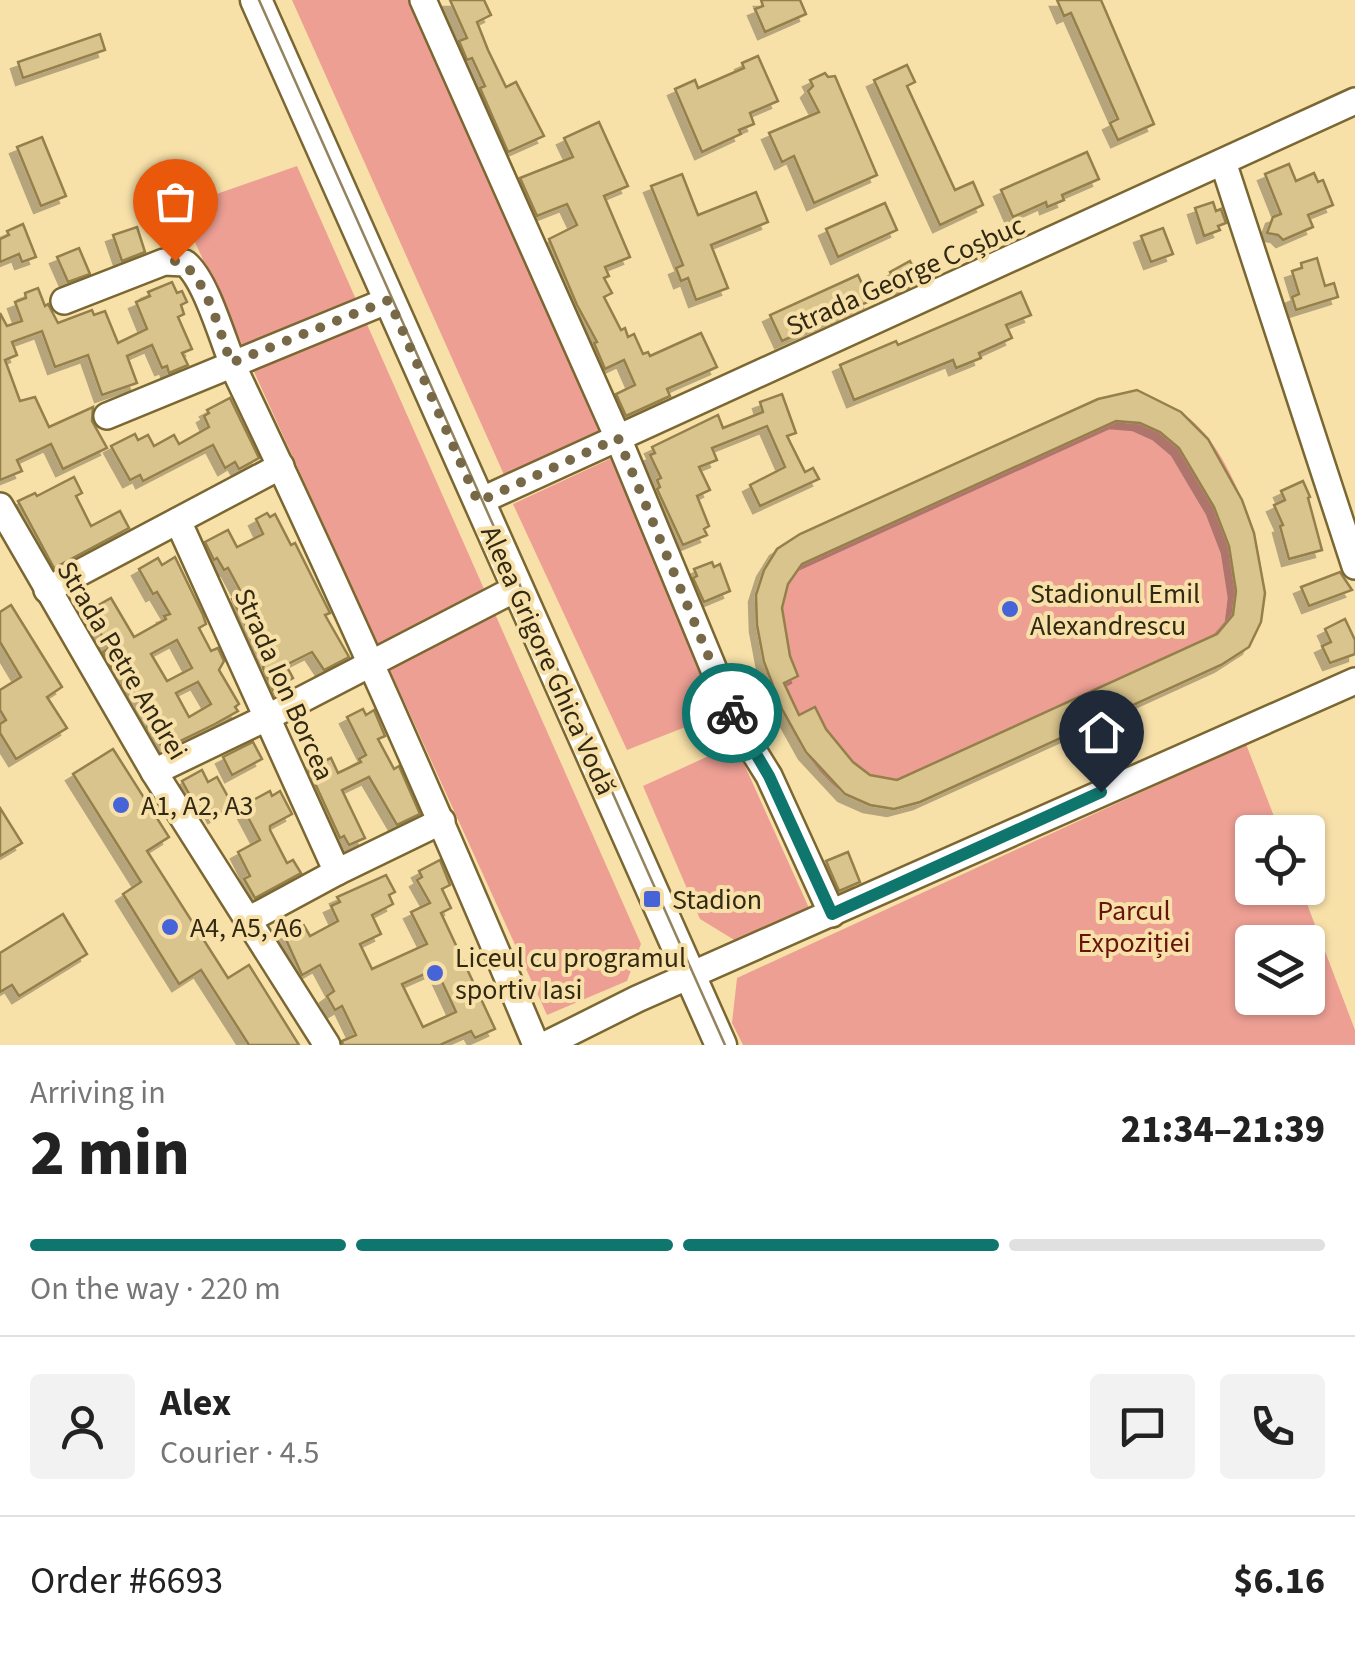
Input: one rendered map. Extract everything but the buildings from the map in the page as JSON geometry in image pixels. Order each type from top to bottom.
[{"type":"main road","name":"Aleea Grigore Ghica Vodă","points":[[256,0],[721,1045]]},
{"type":"street","points":[[423,0],[618,438],[736,723],[769,776],[832,914]]},
{"type":"street","name":"Strada George Coșbuc","points":[[478,502],[1355,101]]},
{"type":"street","points":[[1223,162],[1355,566]]},
{"type":"street","points":[[64,301],[164,262],[185,263],[198,278],[231,363],[442,821],[536,1045]]},
{"type":"street","points":[[108,416],[389,300]]},
{"type":"street","points":[[47,590],[281,466]]},
{"type":"street","name":"Strada Petre Andrei","points":[[0,506],[154,772],[327,1045]]},
{"type":"street","name":"Strada Ion Borcea","points":[[178,520],[336,872]]},
{"type":"street","points":[[154,772],[268,718],[517,588]]},
{"type":"street","points":[[545,1045],[1064,807],[1355,681]]},
{"type":"street","points":[[250,919],[442,821]]},
{"type":"green space","points":[[292,0],[412,0],[604,433],[505,477]]},
{"type":"green space","points":[[297,166],[641,944],[627,981],[547,1015],[179,207]]},
{"type":"green space","name":"Stadionul Emil Alexandrescu","points":[[1098,399],[1174,410],[1199,427],[1216,449],[1245,508],[1262,571],[1264,598],[1255,636],[1221,665],[920,802],[872,803],[845,794],[806,753],[774,692],[757,627],[757,598],[766,566],[800,534]]},
{"type":"green space","points":[[616,456],[721,713],[627,750],[513,504]]},
{"type":"green space","points":[[735,744],[809,908],[736,941],[700,919],[643,786]]},
{"type":"green space","name":"Parcul Expoziției","points":[[1246,744],[1273,815],[1235,815],[1235,905],[1307,905],[1315,925],[1235,925],[1235,1015],[1325,1015],[1325,951],[1355,1030],[1355,1045],[743,1045],[732,1023],[737,978]]},
{"type":"tram line","points":[[259,0],[725,1045]]},
{"type":"way so far","points":[[175,261],[185,263],[198,278],[231,363],[389,300],[478,502],[618,438],[732,713]]},
{"type":"place","name":"Stadionul Emil Alexandrescu","points":[[1010,609]]},
{"type":"place","name":"A1, A2, A3","points":[[121,805]]},
{"type":"place","name":"Stadion","points":[[652,899]]},
{"type":"place","name":"A4, A5, A6","points":[[170,927]]},
{"type":"place","name":"Liceul cu programul sportiv Iasi","points":[[435,973]]},
{"type":"route","points":[[732,713],[769,776],[832,914],[1101,792]]}]
